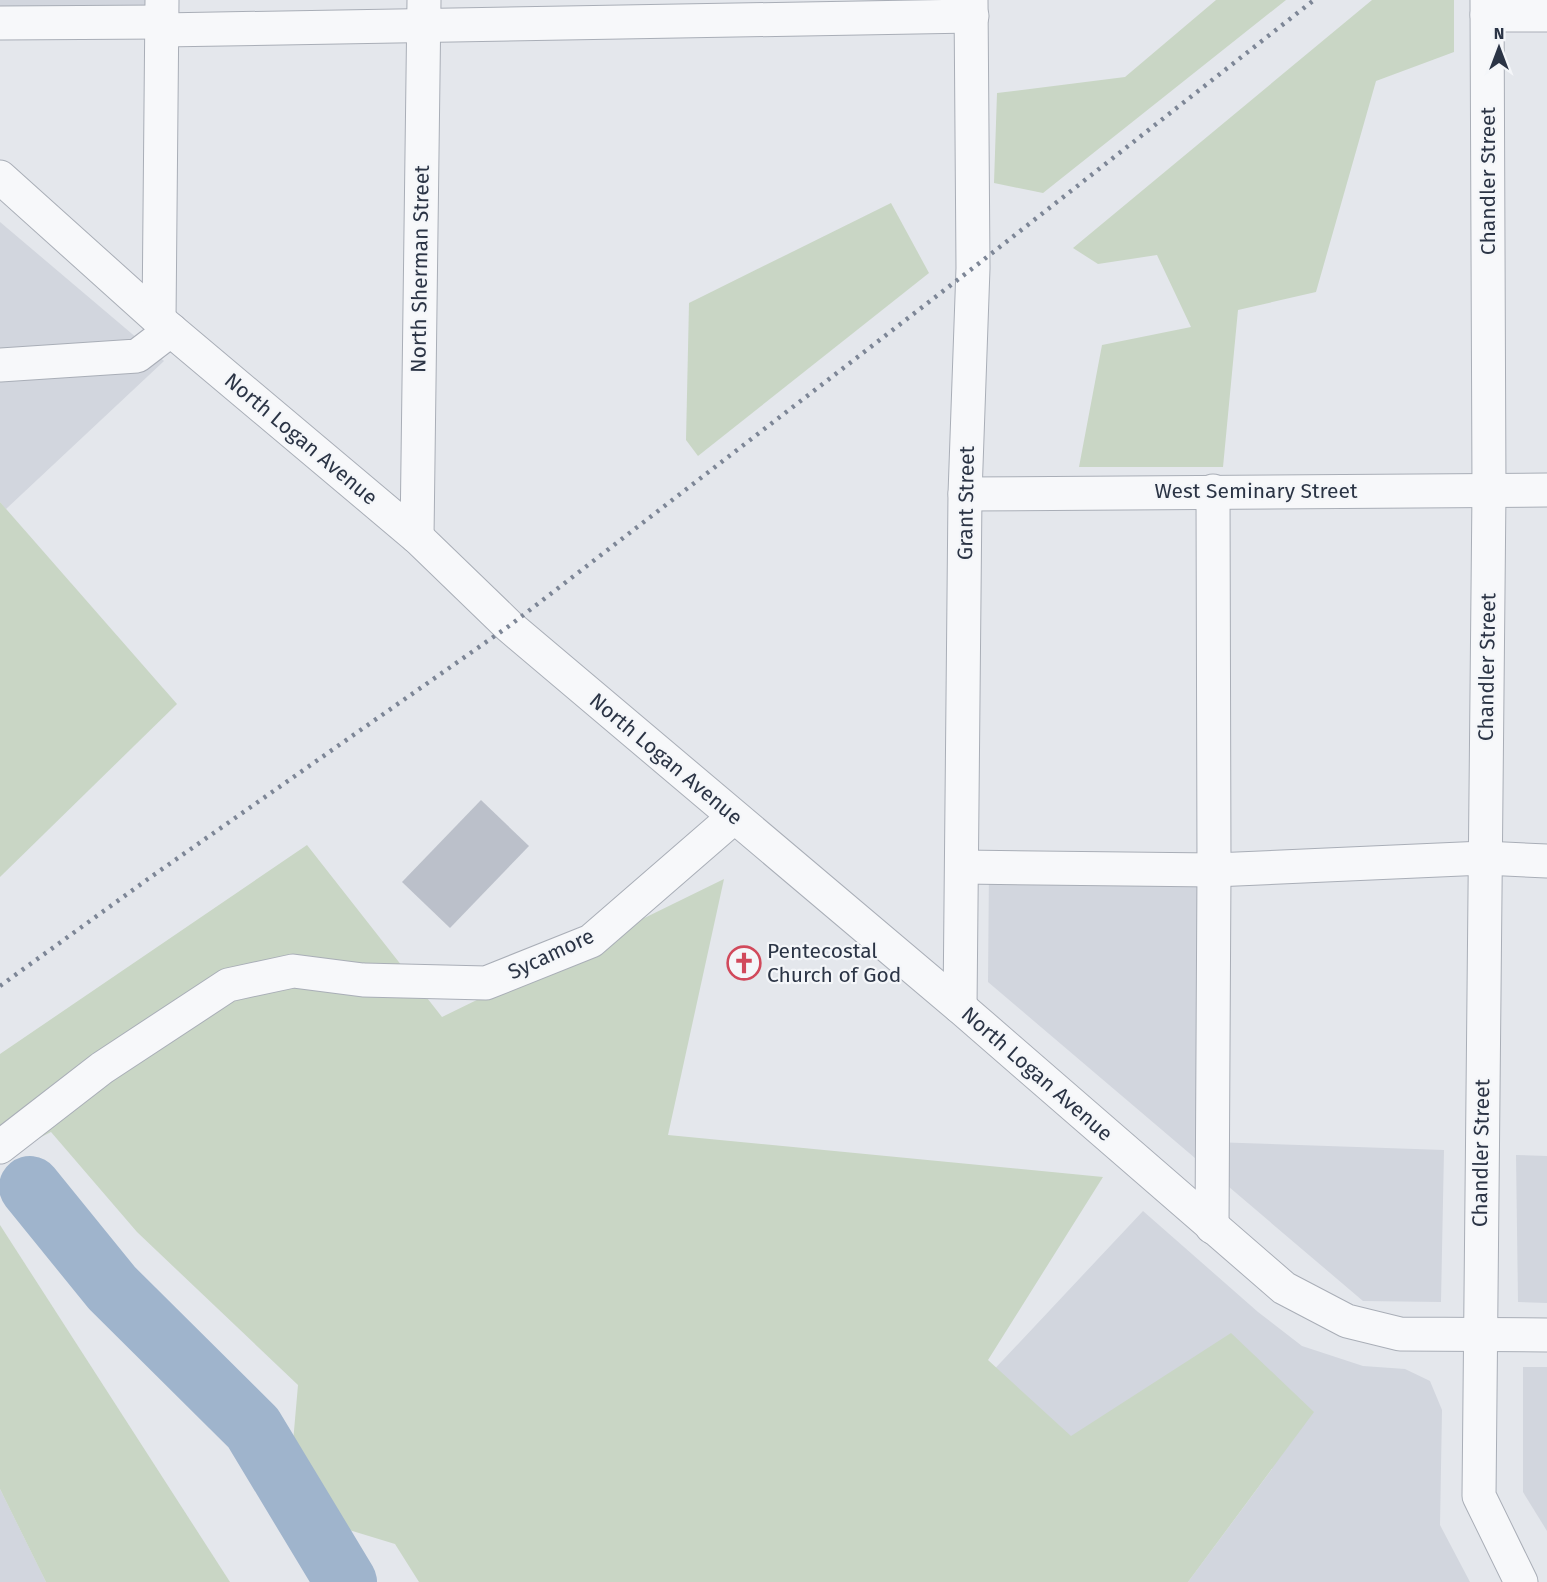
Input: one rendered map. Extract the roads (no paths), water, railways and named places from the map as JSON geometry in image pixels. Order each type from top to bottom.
[{"type":"street","points":[[0,23],[162,17],[972,8]]},
{"type":"street","name":"Grant Street","points":[[960,1006],[965,494],[973,268],[972,8]]},
{"type":"street","points":[[1487,8],[1547,15]]},
{"type":"street","name":"Chandler Street","points":[[1480,1335],[1489,491],[1487,8]]},
{"type":"street","name":"North Sherman Street","points":[[417,537],[424,13]]},
{"type":"street","points":[[0,365],[137,356],[165,325],[162,17]]},
{"type":"street","name":"North Logan Avenue","points":[[0,177],[165,325],[417,537],[509,626],[960,1006],[1284,1288],[1347,1321],[1400,1334],[1547,1335]]},
{"type":"street","name":"West Seminary Street","points":[[965,494],[1547,490]]},
{"type":"street","points":[[1212,1227],[1213,491]]},
{"type":"street","name":"Sycamore","points":[[0,1147],[102,1068],[228,986],[293,971],[363,980],[486,983],[591,941],[734,817]]},
{"type":"street","points":[[963,867],[1214,870],[1484,858],[1547,861]]},
{"type":"street","points":[[1480,1335],[1479,1496],[1521,1582]]},
{"type":"waterway","points":[[30,1187],[112,1288],[253,1428],[346,1582]]},
{"type":"railway","points":[[0,986],[148,879],[509,626],[973,268],[1314,0]]},
{"type":"place","name":"Pentecostal Church of God","points":[[744,963]]}]
